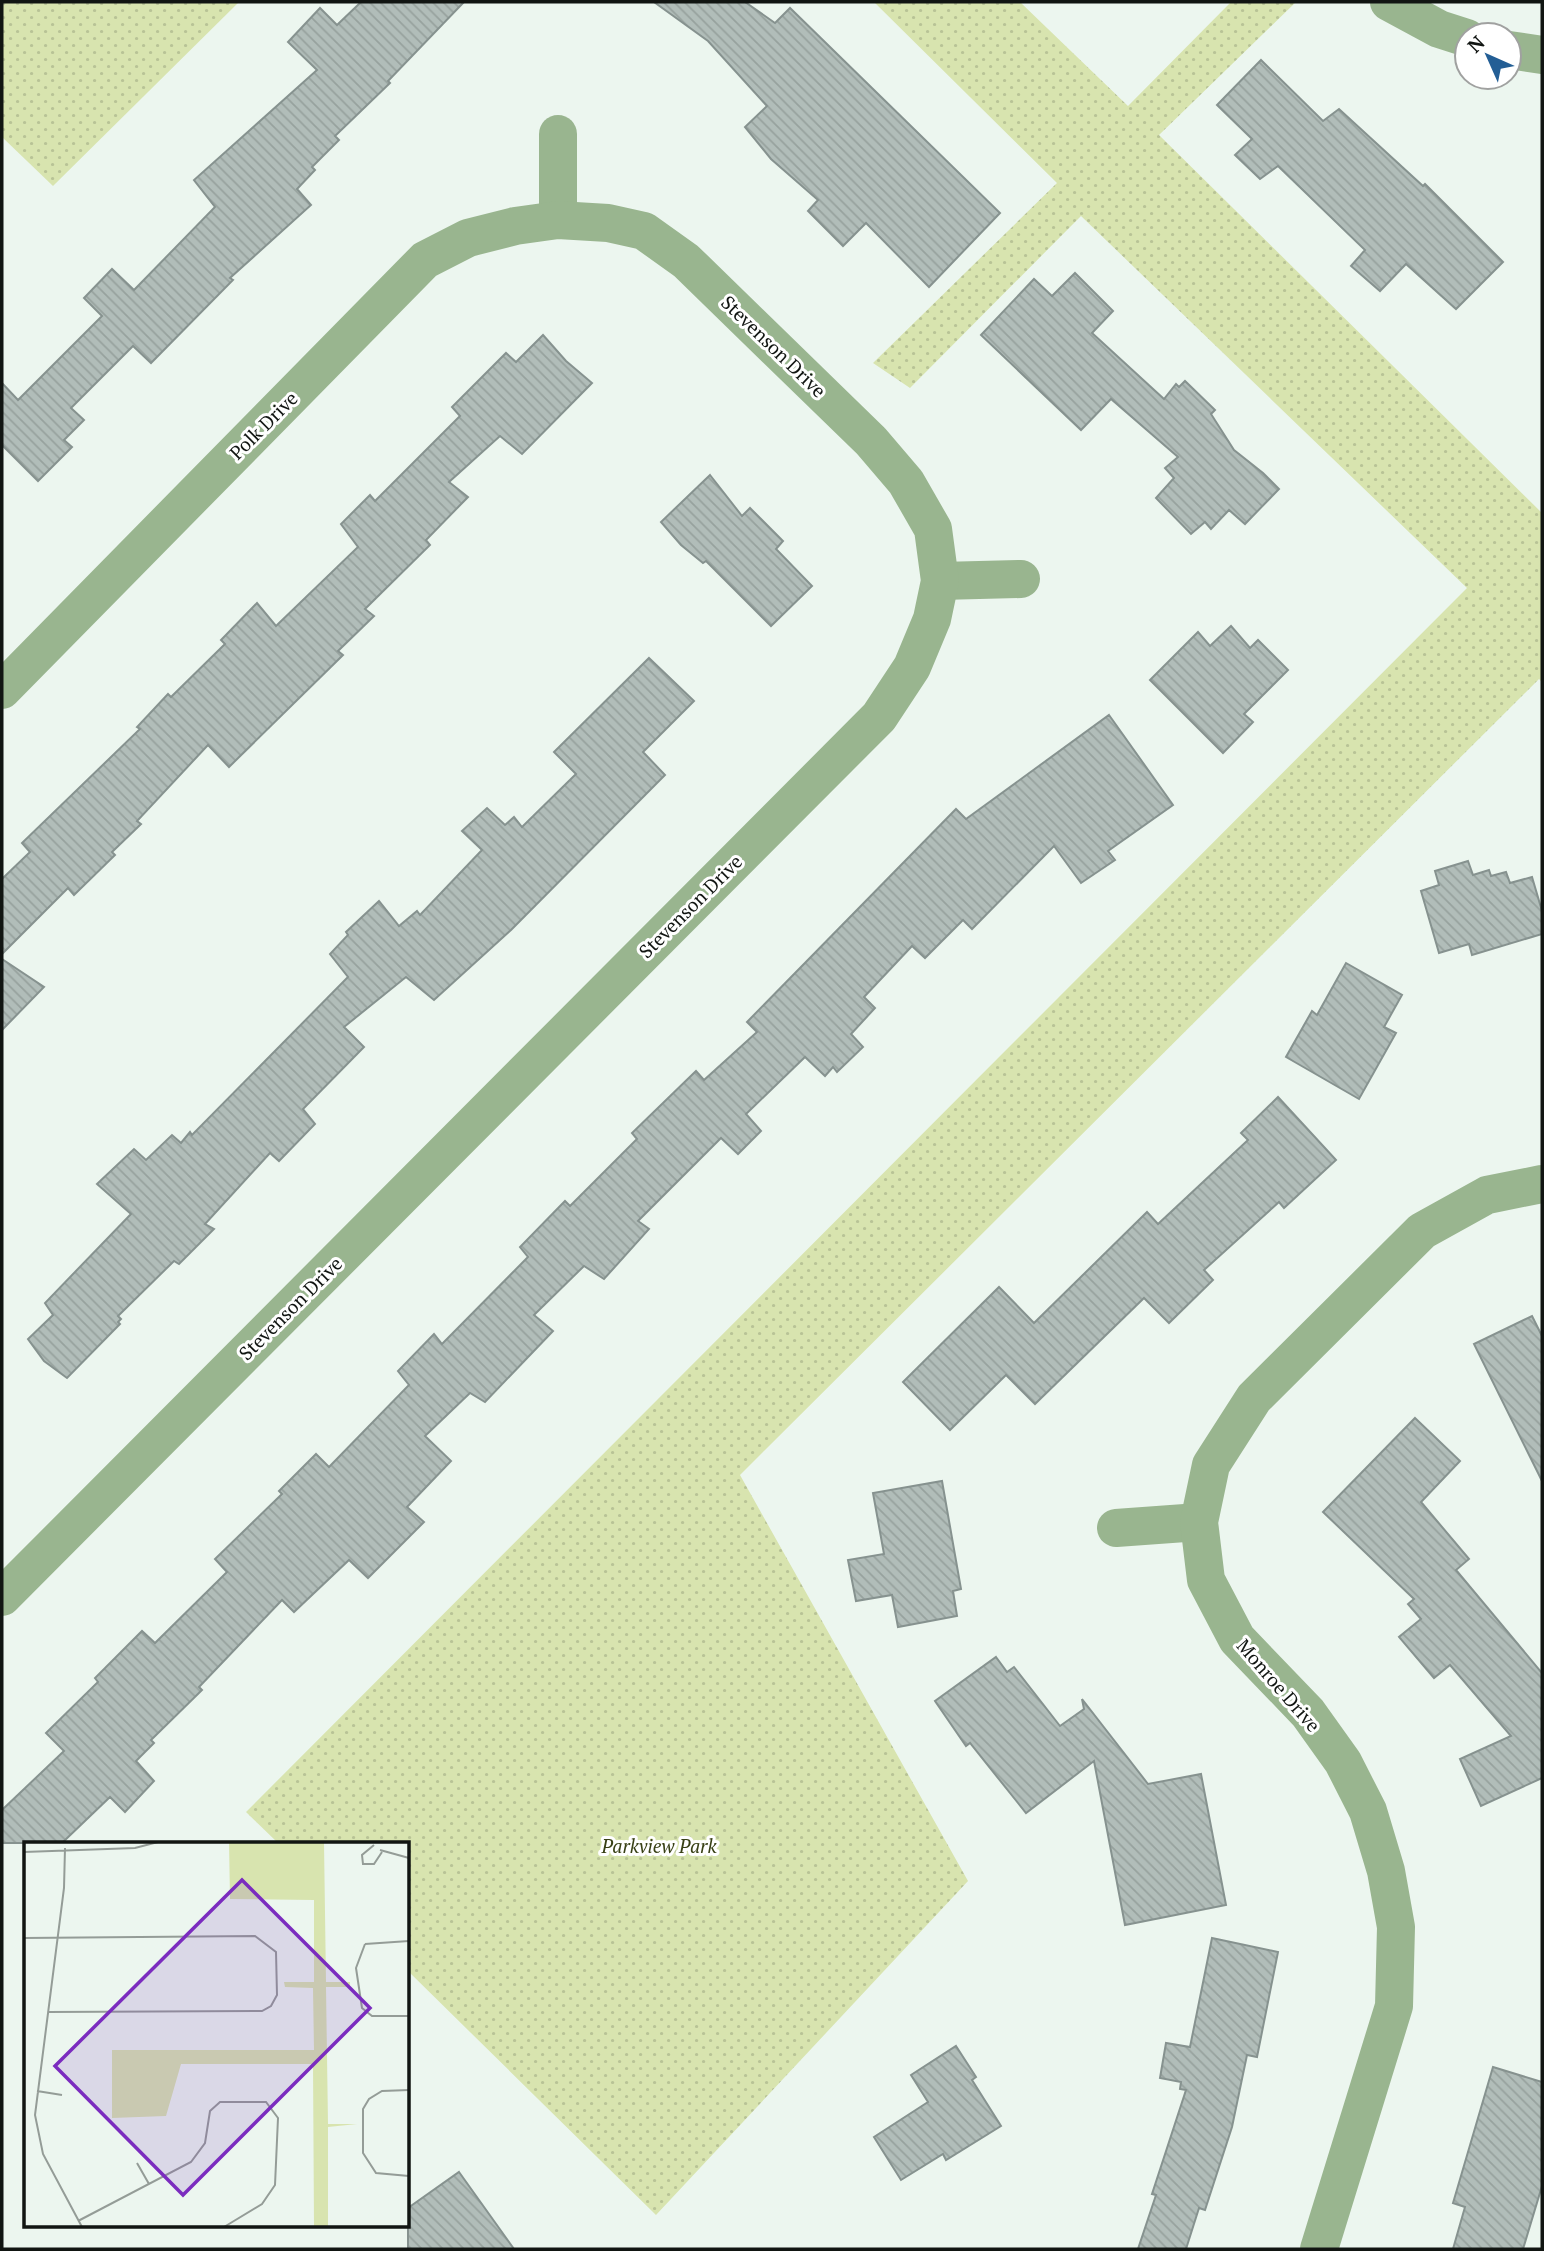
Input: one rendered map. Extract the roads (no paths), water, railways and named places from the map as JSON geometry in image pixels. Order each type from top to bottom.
[{"type":"street","points":[[1389,2],[1438,29],[1453,34]]},
{"type":"street","points":[[1523,52],[1542,55]]},
{"type":"street","points":[[558,134],[558,220]]},
{"type":"street","name":"Stevenson Drive","points":[[2,1597],[879,717],[912,667],[932,619],[940,581],[933,530],[906,482],[872,441],[686,261],[644,231],[608,223],[558,220]]},
{"type":"street","name":"Polk Drive","points":[[2,690],[425,260],[468,239],[515,226],[558,220]]},
{"type":"street","points":[[940,581],[1021,579]]},
{"type":"street","name":"Monroe Drive","points":[[1319,2249],[1394,2006],[1396,1927],[1386,1871],[1368,1811],[1343,1762],[1308,1713],[1237,1639],[1206,1580],[1199,1522],[1211,1465],[1254,1398],[1422,1231],[1487,1195],[1542,1184]]},
{"type":"street","points":[[1116,1528],[1199,1522]]},
{"type":"park label","name":"Parkview Park","points":[[659,1845]]}]
